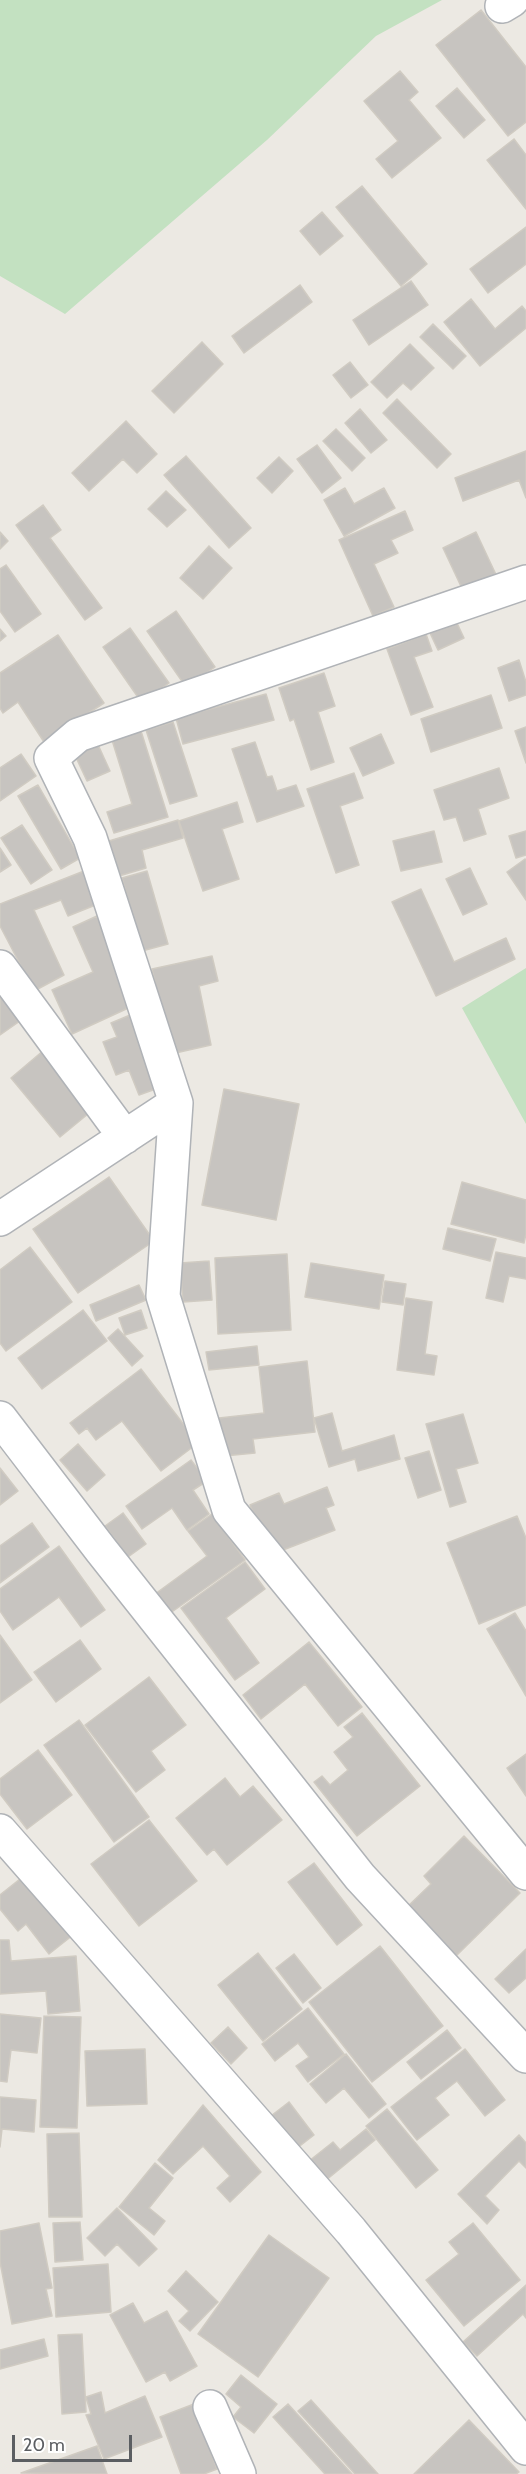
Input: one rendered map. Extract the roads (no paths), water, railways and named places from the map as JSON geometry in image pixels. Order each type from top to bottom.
[{"type":"street","points":[[526,582],[78,735],[51,758],[90,838],[177,1103],[163,1296],[229,1510],[526,1873]]},
{"type":"street","points":[[0,967],[125,1137]]},
{"type":"street","points":[[0,1219],[177,1103]]},
{"type":"street","points":[[0,1418],[108,1559],[360,1877],[526,2056]]},
{"type":"street","points":[[0,1831],[351,2232],[526,2448]]},
{"type":"street","points":[[210,2407],[239,2474]]}]
